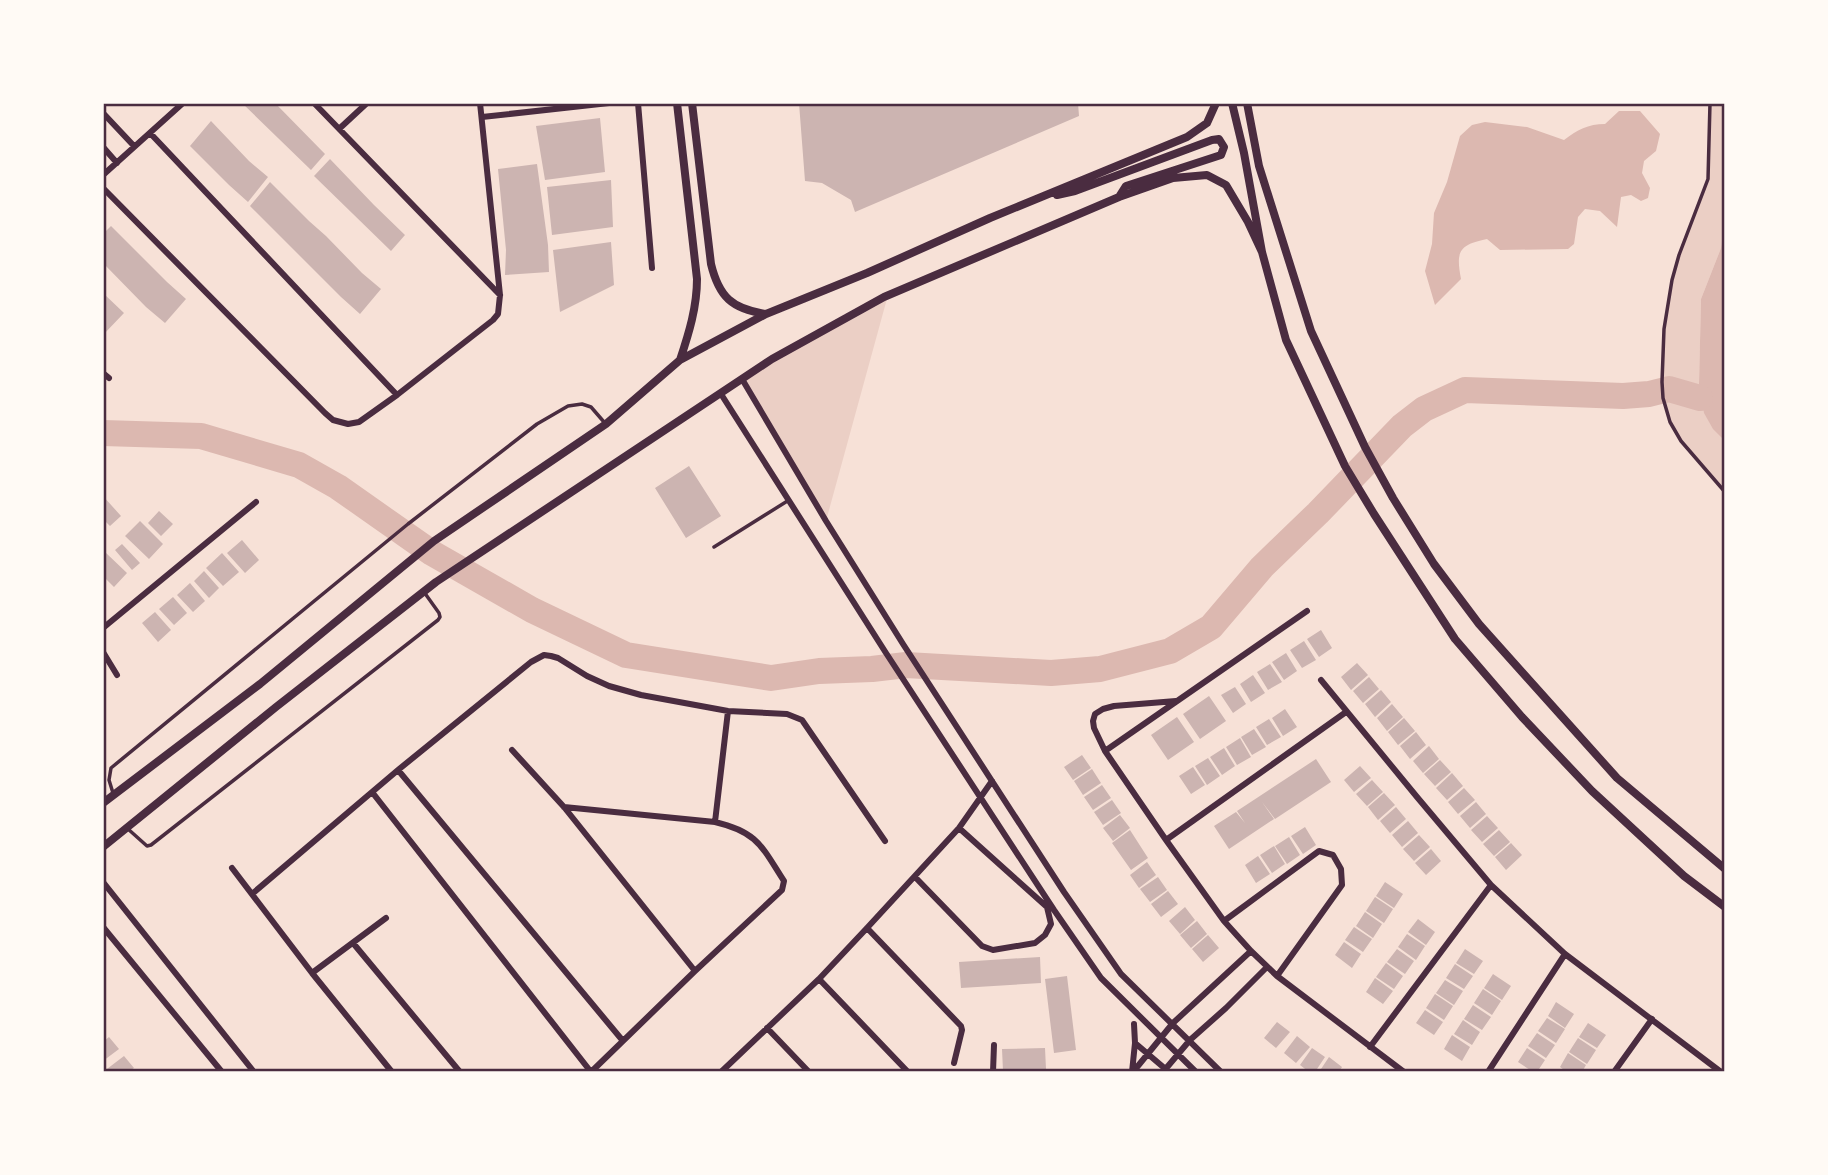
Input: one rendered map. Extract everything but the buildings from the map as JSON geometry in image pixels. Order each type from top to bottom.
[{"type":"street","points":[[103,175],[183,103]]},
{"type":"street","points":[[314,103],[500,295]]},
{"type":"street","points":[[339,129],[367,103]]},
{"type":"street","points":[[103,188],[334,420],[348,424],[359,422],[498,314],[500,295],[481,103]]},
{"type":"street","points":[[482,117],[608,103]]},
{"type":"street","points":[[638,103],[652,268]]},
{"type":"street","points":[[677,103],[697,279],[697,296],[680,360]]},
{"type":"street","points":[[692,103],[715,279],[720,291],[732,303],[746,311],[765,314]]},
{"type":"street","points":[[103,803],[260,684],[434,541],[606,424],[680,360],[765,314],[1187,137],[1207,123],[1216,103]]},
{"type":"street","points":[[1232,103],[1262,251],[1286,340],[1345,466],[1374,514],[1455,639],[1522,717],[1592,791],[1684,876],[1725,907]]},
{"type":"street","points":[[1247,103],[1259,166],[1311,331],[1365,447],[1434,564],[1479,624],[1617,778],[1725,869]]},
{"type":"street","points":[[103,113],[134,146]]},
{"type":"street","points":[[150,133],[397,395]]},
{"type":"street","points":[[1034,200],[1075,191],[1212,140],[1219,139],[1224,147],[1221,155],[1125,186],[1119,197]]},
{"type":"street","points":[[103,147],[117,163]]},
{"type":"street","points":[[103,847],[436,582],[772,359],[884,297],[1119,197],[1173,178],[1207,175],[1226,185],[1262,251]]},
{"type":"street","points":[[742,379],[903,644],[1064,892],[1121,974],[1221,1072]]},
{"type":"street","points":[[720,394],[886,653],[1101,978],[1195,1072]]},
{"type":"street","points":[[103,628],[256,502]]},
{"type":"street","points":[[1105,751],[1307,611]]},
{"type":"street","points":[[103,652],[117,675]]},
{"type":"street","points":[[252,894],[372,792],[531,662],[544,655],[558,658],[609,686],[641,695],[728,711],[787,713],[802,720],[886,841]]},
{"type":"street","points":[[1321,680],[1491,885],[1565,954],[1721,1072]]},
{"type":"street","points":[[1176,701],[1114,706],[1095,714],[1094,728],[1105,751],[1224,921],[1251,951],[1277,976],[1404,1072]]},
{"type":"street","points":[[715,822],[728,711]]},
{"type":"street","points":[[1166,840],[1346,712]]},
{"type":"street","points":[[512,750],[564,807],[695,971]]},
{"type":"street","points":[[398,771],[623,1041]]},
{"type":"street","points":[[721,1072],[819,979],[915,877],[959,828],[992,781]]},
{"type":"street","points":[[372,792],[591,1072],[784,886],[783,880],[760,845],[747,832],[715,822],[564,807]]},
{"type":"street","points":[[915,877],[982,946],[993,950],[1035,943],[1045,935],[1051,923],[1047,907],[959,828]]},
{"type":"street","points":[[1224,921],[1319,851],[1333,855],[1341,869],[1342,885],[1277,976]]},
{"type":"street","points":[[232,868],[392,1072]]},
{"type":"street","points":[[103,881],[254,1072]]},
{"type":"street","points":[[1370,1047],[1491,885]]},
{"type":"street","points":[[312,973],[386,918]]},
{"type":"street","points":[[103,928],[222,1072]]},
{"type":"street","points":[[867,928],[961,1026],[954,1063]]},
{"type":"street","points":[[353,943],[460,1072]]},
{"type":"street","points":[[1132,1072],[1173,1023],[1251,951]]},
{"type":"street","points":[[1488,1072],[1565,954]]},
{"type":"street","points":[[1135,1043],[1165,1071],[1177,1053],[1268,967]]},
{"type":"street","points":[[819,979],[908,1072]]},
{"type":"street","points":[[1614,1072],[1652,1019]]},
{"type":"street","points":[[1132,1072],[1134,1024]]},
{"type":"street","points":[[767,1028],[809,1072]]},
{"type":"street","points":[[993,1072],[994,1045]]},
{"type":"lane","points":[[1710,103],[1708,179],[1672,280],[1664,329],[1662,382],[1663,398],[1670,422],[1681,441],[1725,492]]},
{"type":"lane","points":[[114,795],[109,780],[111,768],[408,524],[537,424],[568,406],[582,404],[591,407],[606,424]]},
{"type":"lane","points":[[714,547],[789,500]]},
{"type":"lane","points":[[128,828],[147,846],[151,845],[438,620],[440,615],[424,592]]},
{"type":"shaded area","points":[[1710,103],[1725,103],[1725,219],[1721,248],[1701,299],[1699,384],[1707,415],[1725,441],[1725,492],[1681,441],[1670,422],[1663,398],[1664,329],[1675,267],[1708,179]]},
{"type":"shaded area","points":[[1619,111],[1640,111],[1660,134],[1656,151],[1644,161],[1642,173],[1650,188],[1648,198],[1641,201],[1631,195],[1621,197],[1617,227],[1600,211],[1585,209],[1578,217],[1574,244],[1568,249],[1500,250],[1487,239],[1470,244],[1459,256],[1461,279],[1435,305],[1425,271],[1432,244],[1434,213],[1447,182],[1460,136],[1472,125],[1485,122],[1527,127],[1564,140],[1583,128],[1605,124]]},
{"type":"shaded area","points":[[1725,219],[1725,441],[1713,429],[1704,413],[1699,384],[1701,299],[1721,248]]},
{"type":"shaded area","points":[[888,295],[826,521],[742,379]]},
{"type":"waterway","points":[[103,433],[201,436],[299,465],[338,487],[432,553],[532,610],[626,655],[771,678],[819,671],[906,665],[1051,673],[1100,669],[1170,651],[1211,627],[1262,567],[1402,426],[1424,409],[1465,390],[1623,396],[1669,389],[1700,398]]}]
